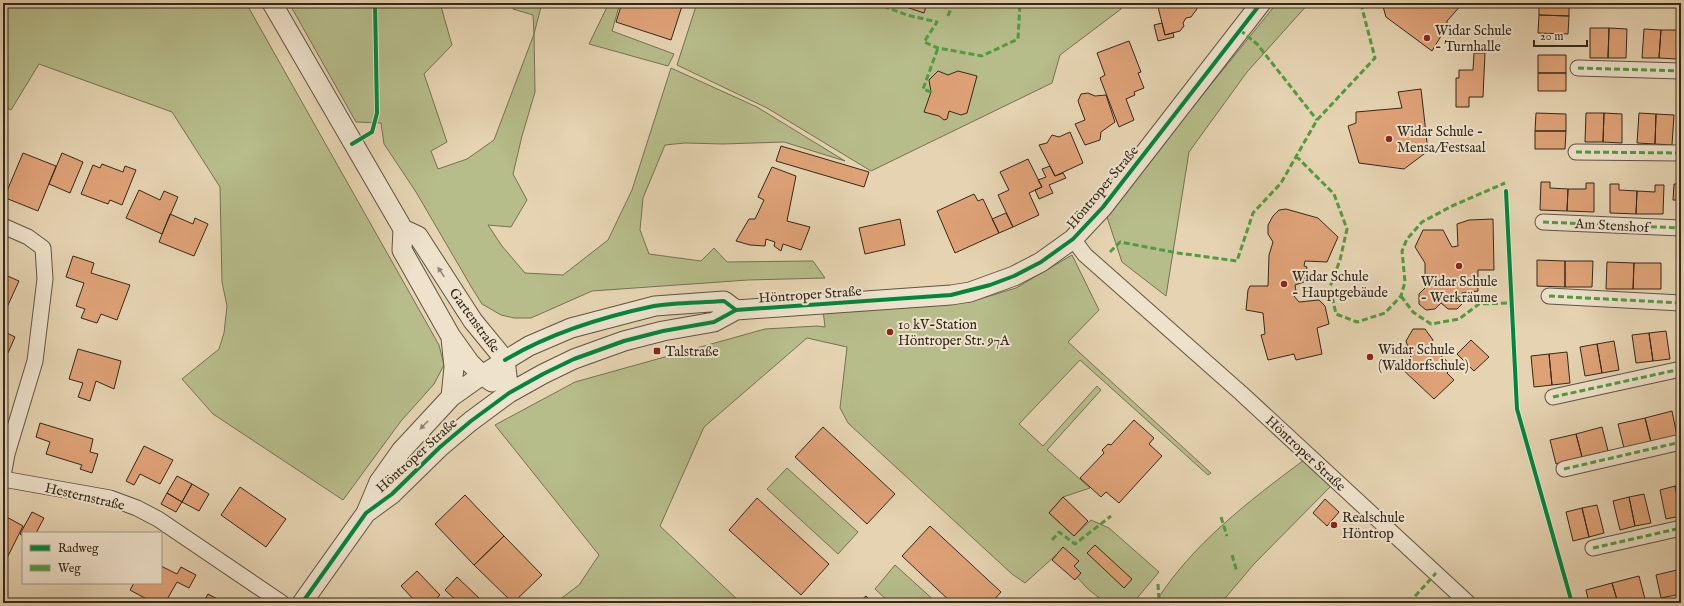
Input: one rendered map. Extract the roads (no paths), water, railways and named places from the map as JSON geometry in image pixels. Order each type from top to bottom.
[{"type":"street","name":"Gartenstraße","points":[[272,3],[403,229],[402,250],[450,335],[460,350],[482,375],[509,393]]},
{"type":"street","name":"Höntroper Straße","points":[[366,513],[392,494],[440,447],[471,421],[509,393],[574,359],[624,341],[663,331],[714,322],[736,310],[951,295],[970,292],[1008,279],[1029,269],[1074,238],[1103,207],[1261,3]]},
{"type":"street","points":[[1578,68],[1681,71]]},
{"type":"street","points":[[1576,152],[1681,153]]},
{"type":"street","name":"Am Stenshof","points":[[1543,222],[1681,228]]},
{"type":"street","points":[[3,226],[28,236],[43,248],[45,279],[35,361],[7,454],[3,477]]},
{"type":"street","name":"Gartenstraße","points":[[403,229],[418,236],[473,321],[505,360],[509,393]]},
{"type":"street","name":"Höntroper Straße","points":[[1074,238],[1084,255],[1241,393],[1468,603]]},
{"type":"street","points":[[1549,296],[1681,303]]},
{"type":"street","name":"Höntroper Straße","points":[[302,603],[366,513],[379,482],[401,451],[451,397],[482,375],[529,346],[571,328],[655,306],[724,301],[736,310]]},
{"type":"street","name":"Gartenstraße","points":[[450,335],[454,367],[451,397]]},
{"type":"street","points":[[1553,397],[1681,369]]},
{"type":"street","points":[[1564,469],[1681,442]]},
{"type":"street","name":"Hesternstraße","points":[[3,477],[110,498],[137,508],[158,519],[282,603]]},
{"type":"street","points":[[1593,548],[1681,528]]},
{"type":"place","name":"Widar Schule - Turnhalle","points":[[1427,38]]},
{"type":"place","name":"Widar Schule - Mensa/Festsaal","points":[[1389,139]]},
{"type":"place","name":"Widar Schule - Werkräume","points":[[1459,266]]},
{"type":"place","name":"Widar Schule - Hauptgebäude","points":[[1284,284]]},
{"type":"place","name":"10 kV-Station Höntroper Str. 97A","points":[[890,332]]},
{"type":"place","name":"Talstraße","points":[[657,351]]},
{"type":"place","name":"Widar Schule (Waldorfschule)","points":[[1370,357]]},
{"type":"place","name":"Realschule Höntrop","points":[[1334,525]]}]
